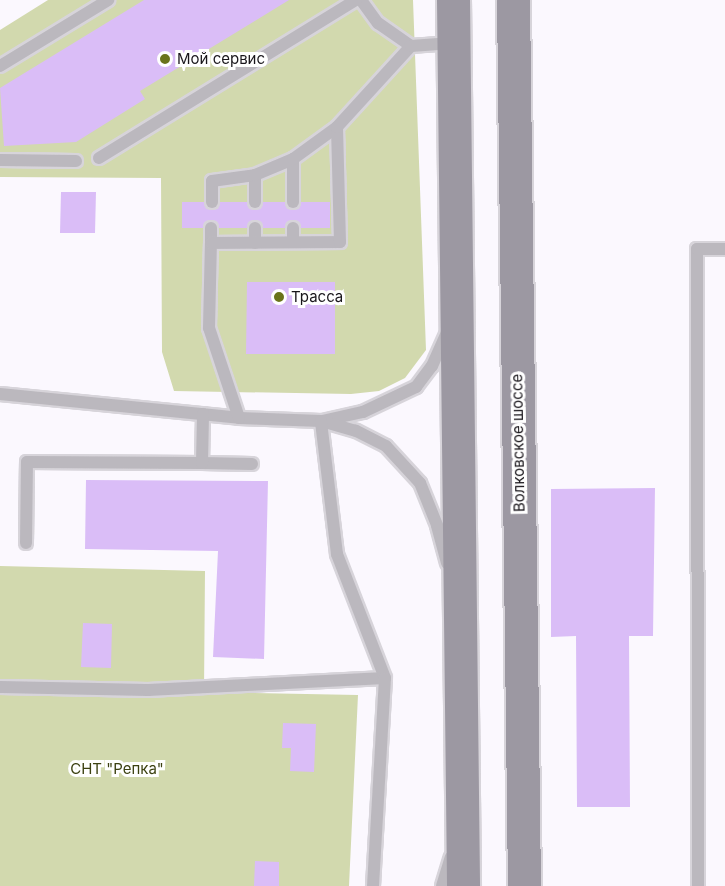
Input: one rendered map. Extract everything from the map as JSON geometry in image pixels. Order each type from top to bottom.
[{"type":"main road","points":[[453,0],[464,886]]},
{"type":"main road","name":"Волковское шоссе","points":[[513,0],[524,886]]},
{"type":"lane","points":[[0,66],[108,0]]},
{"type":"lane","points":[[99,158],[356,0]]},
{"type":"lane","points":[[361,0],[378,23],[411,46],[453,43]]},
{"type":"lane","points":[[212,202],[212,180],[255,175],[293,159],[337,127],[411,46]]},
{"type":"lane","points":[[212,243],[340,242],[337,127]]},
{"type":"lane","points":[[293,159],[293,202]]},
{"type":"lane","points":[[0,160],[76,161]]},
{"type":"lane","points":[[255,175],[255,202]]},
{"type":"lane","points":[[212,228],[208,328],[239,418]]},
{"type":"lane","points":[[255,228],[255,243]]},
{"type":"lane","points":[[293,228],[293,242]]},
{"type":"lane","points":[[698,886],[697,249],[725,249]]},
{"type":"lane","points":[[321,422],[363,412],[416,387],[432,366],[446,336],[456,294]]},
{"type":"lane","points":[[0,394],[239,418],[321,422],[356,431],[386,446],[420,483],[437,525],[460,617]]},
{"type":"lane","points":[[202,464],[203,414]]},
{"type":"lane","points":[[321,422],[337,554],[385,678],[374,886]]},
{"type":"lane","points":[[26,543],[27,462],[252,464]]},
{"type":"lane","points":[[0,687],[148,690],[385,678]]},
{"type":"lane","points":[[442,886],[463,815]]},
{"type":"green space","points":[[48,0],[413,0],[426,350],[405,378],[379,391],[351,394],[174,391],[162,352],[161,178],[0,177],[0,30]]},
{"type":"green space","name":"СНТ \"Репка\"","points":[[0,566],[205,571],[204,692],[358,695],[349,886],[0,886]]},
{"type":"building","points":[[144,0],[289,0],[140,91],[145,99],[76,142],[4,146],[0,88]]},
{"type":"building","points":[[61,192],[96,192],[95,233],[60,233]]},
{"type":"building","points":[[182,202],[204,202],[213,210],[220,202],[247,202],[256,210],[263,202],[285,202],[294,210],[301,202],[330,202],[330,228],[301,228],[292,220],[285,228],[263,228],[254,220],[247,228],[219,228],[210,220],[203,228],[182,228]]},
{"type":"building","points":[[247,282],[335,282],[335,354],[246,354]]},
{"type":"building","points":[[86,480],[268,481],[264,659],[213,657],[218,551],[85,549]]},
{"type":"building","points":[[655,488],[653,636],[629,636],[630,807],[577,807],[576,636],[551,637],[551,489]]},
{"type":"building","points":[[83,623],[112,624],[111,668],[81,667]]},
{"type":"building","points":[[283,723],[316,724],[314,772],[290,771],[291,748],[282,748]]},
{"type":"building","points":[[255,861],[279,862],[279,886],[254,886]]},
{"type":"place","name":"Мой сервис","points":[[165,59]]},
{"type":"place","name":"Трасса","points":[[279,297]]}]
